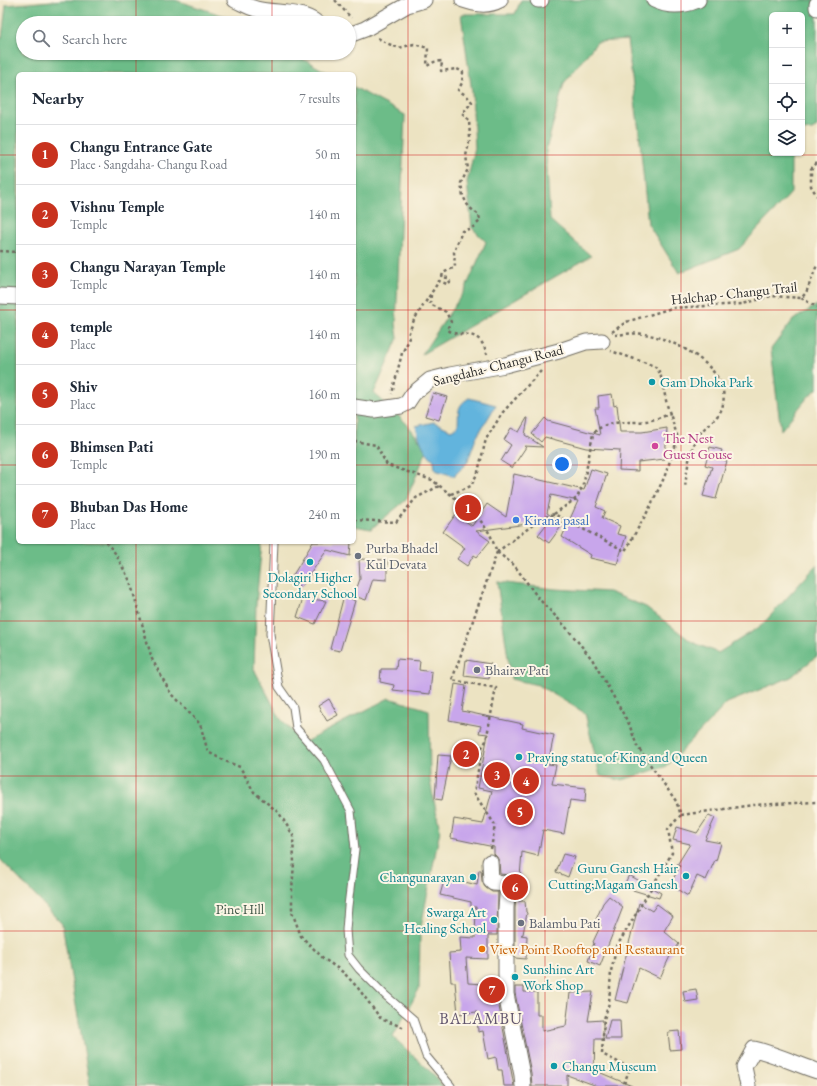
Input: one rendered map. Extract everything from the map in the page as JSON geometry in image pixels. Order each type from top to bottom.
[{"type":"street","points":[[235,0],[255,9],[301,16]]},
{"type":"street","points":[[356,32],[365,29],[407,5],[424,0]]},
{"type":"street","points":[[462,0],[476,5],[493,4],[500,0]]},
{"type":"street","points":[[654,0],[677,6],[698,0]]},
{"type":"street","points":[[0,296],[16,297]]},
{"type":"street","name":"Sangdaha- Changu Road","points":[[401,406],[407,403],[413,394],[430,380],[505,365],[605,338]]},
{"type":"street","points":[[356,407],[374,410],[401,406]]},
{"type":"street","points":[[490,862],[491,881],[493,883],[508,884],[506,908],[506,994],[523,1086]]},
{"type":"street","points":[[748,1086],[744,1067],[754,1049],[767,1052],[794,1064],[817,1071]]},
{"type":"lane","points":[[274,544],[270,634],[279,687],[292,707],[296,728],[324,760],[351,811],[355,849],[346,930],[348,955],[384,995],[413,1018],[426,1056],[451,1086]]},
{"type":"path","points":[[335,0],[350,16]]},
{"type":"path","points":[[356,23],[386,43],[399,48],[414,44],[428,48],[427,66],[434,62],[442,61],[441,71],[457,69],[463,72],[462,83],[458,90],[468,96],[472,102],[462,114],[470,120],[470,138],[466,156],[468,169],[462,183],[463,196],[470,208],[479,215],[480,221],[472,228],[462,231],[454,252],[455,267],[443,273],[442,277],[448,278],[450,282],[447,284],[439,281],[414,320],[408,334],[409,340],[400,360],[392,397],[396,404],[401,406]]},
{"type":"path","points":[[817,163],[811,169],[810,186],[817,196]]},
{"type":"path","points":[[0,251],[16,252]]},
{"type":"path","name":"Halchap - Changu Trail","points":[[605,338],[626,322],[672,308],[743,304],[771,296],[801,298],[806,293],[817,265]]},
{"type":"path","points":[[431,295],[430,304],[446,312],[451,322],[446,329],[451,333],[473,335],[484,345],[490,362],[505,365]]},
{"type":"path","points":[[801,298],[817,307]]},
{"type":"path","points":[[554,514],[625,551],[664,478],[678,438],[667,405],[662,377],[658,369],[652,365],[612,352],[605,338],[629,333],[648,334],[674,344],[711,368],[718,378],[724,396],[723,406],[714,420],[700,434],[695,442],[686,470],[685,488]]},
{"type":"path","points":[[450,494],[471,486],[478,472],[486,439],[503,412],[559,351]]},
{"type":"path","points":[[490,862],[495,825],[474,793],[482,747],[486,741],[496,688],[452,680],[497,552],[542,518],[554,514],[577,498],[584,482],[593,434],[598,428],[608,424],[647,421],[670,414]]},
{"type":"path","points":[[356,441],[376,445],[386,464],[432,480],[468,508],[490,534],[497,552],[514,565],[539,599],[565,626],[592,659],[630,724],[637,746],[676,801],[681,815]]},
{"type":"path","points":[[356,520],[396,522],[416,498],[439,486]]},
{"type":"path","points":[[108,544],[115,552],[130,581],[152,659],[171,694],[200,724],[208,752],[240,767],[254,792],[279,813],[293,835],[294,863],[292,912],[301,936],[323,958],[344,973],[358,988],[381,1019],[419,1033]]},
{"type":"path","points":[[624,1086],[630,1068],[602,1054],[604,1019],[609,1002],[611,971],[616,946],[672,853],[668,829],[681,815],[753,805],[817,802]]},
{"type":"green space","name":"Pine Hill","points":[[64,0],[175,0],[225,16],[16,16],[16,60],[305,60],[326,72],[16,72],[16,544],[262,544],[256,604],[254,669],[280,718],[303,743],[389,698],[429,710],[430,781],[440,830],[420,932],[419,989],[393,1037],[429,1070],[443,1086],[90,1086],[62,924],[0,859],[0,38],[2,38],[6,5]]},
{"type":"green space","points":[[521,0],[817,0],[817,127],[812,130],[805,131],[805,12],[769,12],[769,156],[791,156],[791,193],[739,249],[679,273],[648,224],[639,131],[627,40],[597,42],[564,83],[546,150],[550,220],[591,256],[422,354],[465,290],[486,242],[472,228],[467,182],[475,148],[472,92],[461,14],[515,14]]},
{"type":"green space","points":[[356,88],[405,115],[396,324],[398,338],[374,393],[407,424],[427,450],[406,500],[371,529],[356,526]]},
{"type":"green space","points":[[817,305],[817,389],[808,397],[781,430],[771,349],[793,320]]},
{"type":"green space","points":[[817,565],[817,656],[791,677],[727,703],[667,766],[622,780],[600,776],[585,713],[538,685],[511,679],[497,582],[555,589],[609,592],[646,607],[692,642],[718,653],[761,626]]},
{"type":"water","points":[[469,398],[496,405],[476,438],[467,463],[454,476],[435,470],[434,460],[427,453],[422,444],[416,426],[434,422],[451,430],[458,426],[458,413],[460,407]]},
{"type":"building","points":[[433,393],[447,397],[439,420],[425,416]]},
{"type":"building","points":[[612,394],[614,406],[617,405],[620,432],[642,432],[667,428],[665,459],[638,462],[638,471],[619,470],[620,450],[586,448],[545,437],[541,442],[532,434],[545,418],[548,421],[600,435],[595,408],[599,408],[598,396]]},
{"type":"building","points":[[527,418],[525,435],[543,447],[524,446],[526,447],[512,468],[501,461],[511,445],[504,440],[511,428],[519,432]]},
{"type":"building","points":[[710,447],[722,450],[719,458],[727,461],[716,499],[703,496],[712,467],[705,465]]},
{"type":"building","points":[[591,469],[607,474],[596,507],[605,511],[602,518],[620,526],[617,534],[626,536],[617,564],[590,558],[591,555],[562,537],[578,501],[551,495],[547,513],[563,524],[549,543],[538,535],[549,521],[476,531],[490,541],[477,557],[474,555],[467,566],[457,559],[465,548],[443,532],[456,514],[472,526],[487,504],[506,517],[514,474],[584,490]]},
{"type":"building","name":"Dolagiri Higher Secondary School","points":[[312,544],[351,544],[350,556],[327,550],[301,587],[290,580]]},
{"type":"building","points":[[359,559],[387,560],[387,580],[373,579],[366,600],[354,596],[360,579]]},
{"type":"building","points":[[344,595],[355,601],[340,651],[330,649]]},
{"type":"building","points":[[303,598],[326,601],[315,624],[297,617]]},
{"type":"building","points":[[397,659],[420,661],[419,670],[432,672],[430,694],[393,690],[394,685],[380,682],[381,669],[396,669]]},
{"type":"building","name":"Bhairav Pati","points":[[466,660],[491,664],[489,679],[464,676]]},
{"type":"building","points":[[455,684],[466,686],[462,711],[523,724],[522,728],[554,735],[548,764],[556,765],[552,784],[586,788],[585,802],[570,800],[564,834],[543,830],[538,856],[522,852],[518,901],[525,901],[527,913],[523,934],[521,935],[527,936],[526,959],[515,958],[516,880],[509,875],[500,874],[499,861],[494,854],[494,847],[451,838],[454,819],[483,824],[492,791],[478,788],[488,734],[479,733],[481,726],[449,720]]},
{"type":"building","points":[[329,699],[338,715],[327,721],[318,706]]},
{"type":"building","points":[[438,755],[451,756],[442,800],[435,799]]},
{"type":"building","points":[[709,815],[715,818],[705,840],[721,843],[716,861],[715,860],[706,880],[697,876],[688,896],[670,885],[680,866],[677,865],[690,844],[673,840],[677,827],[697,833]]},
{"type":"building","points":[[563,854],[575,857],[568,877],[556,872]]},
{"type":"building","points":[[479,870],[481,870],[482,881],[485,887],[492,892],[498,892],[497,935],[488,935],[488,959],[466,958],[468,983],[497,985],[497,996],[514,1086],[504,1086],[502,1070],[498,1070],[496,1057],[488,1059],[483,1031],[478,1032],[477,1012],[458,1014],[455,982],[451,982],[449,953],[461,952],[460,937],[475,938],[476,907],[471,907],[471,902],[440,895],[445,877],[477,885]]},
{"type":"building","points":[[629,875],[661,893],[659,898],[623,887]]},
{"type":"building","points":[[609,896],[623,907],[600,966],[588,961],[594,943],[593,942],[601,925],[595,922],[603,903]]},
{"type":"building","points":[[639,903],[652,911],[657,904],[673,916],[664,931],[679,944],[670,956],[660,978],[639,968],[628,1003],[615,1000]]},
{"type":"building","points":[[515,987],[524,987],[524,992],[537,992],[537,1015],[542,1015],[542,1031],[566,1026],[570,993],[593,992],[588,1021],[603,1020],[603,1039],[595,1039],[594,1070],[632,1086],[597,1086],[567,1075],[567,1086],[532,1086],[531,1073]]},
{"type":"building","points":[[696,989],[698,1000],[685,1002],[683,991]]},
{"type":"building","points":[[610,1020],[620,1020],[621,1039],[605,1039]]},
{"type":"building","points":[[679,1031],[681,1049],[670,1050],[668,1032]]},
{"type":"place","name":"Gam Dhoka Park","points":[[652,382]]},
{"type":"place","name":"The Nest Guest Gouse","points":[[655,446]]},
{"type":"place","name":"Changu Entrance Gate","points":[[468,508]]},
{"type":"place","name":"Kirana pasal","points":[[516,520]]},
{"type":"place","name":"Purba Bhadel Kul Devata","points":[[358,556]]},
{"type":"place","name":"Dolagiri Higher Secondary School","points":[[310,562]]},
{"type":"place","name":"Bhairav Pati","points":[[477,670]]},
{"type":"place","name":"Vishnu Temple","points":[[466,754]]},
{"type":"place","name":"Praying statue of King and Queen","points":[[519,757]]},
{"type":"place","name":"Changu Narayan Temple","points":[[497,775]]},
{"type":"place","name":"temple","points":[[526,781]]},
{"type":"place","name":"Shiv","points":[[520,812]]},
{"type":"place","name":"Guru Ganesh Hair Cutting;Magam Ganesh","points":[[686,876]]},
{"type":"place","name":"Changunarayan","points":[[473,877]]},
{"type":"place","name":"Bhimsen Pati","points":[[515,887]]},
{"type":"place","name":"Swarga Art Healing School","points":[[494,920]]},
{"type":"place","name":"Balambu Pati","points":[[521,923]]},
{"type":"place","name":"View Point Rooftop and Restaurant","points":[[482,949]]},
{"type":"place","name":"Sunshine Art Work Shop","points":[[515,977]]},
{"type":"place","name":"Bhuban Das Home","points":[[492,990]]},
{"type":"place","name":"Changu Museum","points":[[554,1066]]},
{"type":"district","name":"BALAMBU","points":[[481,1018]]}]
